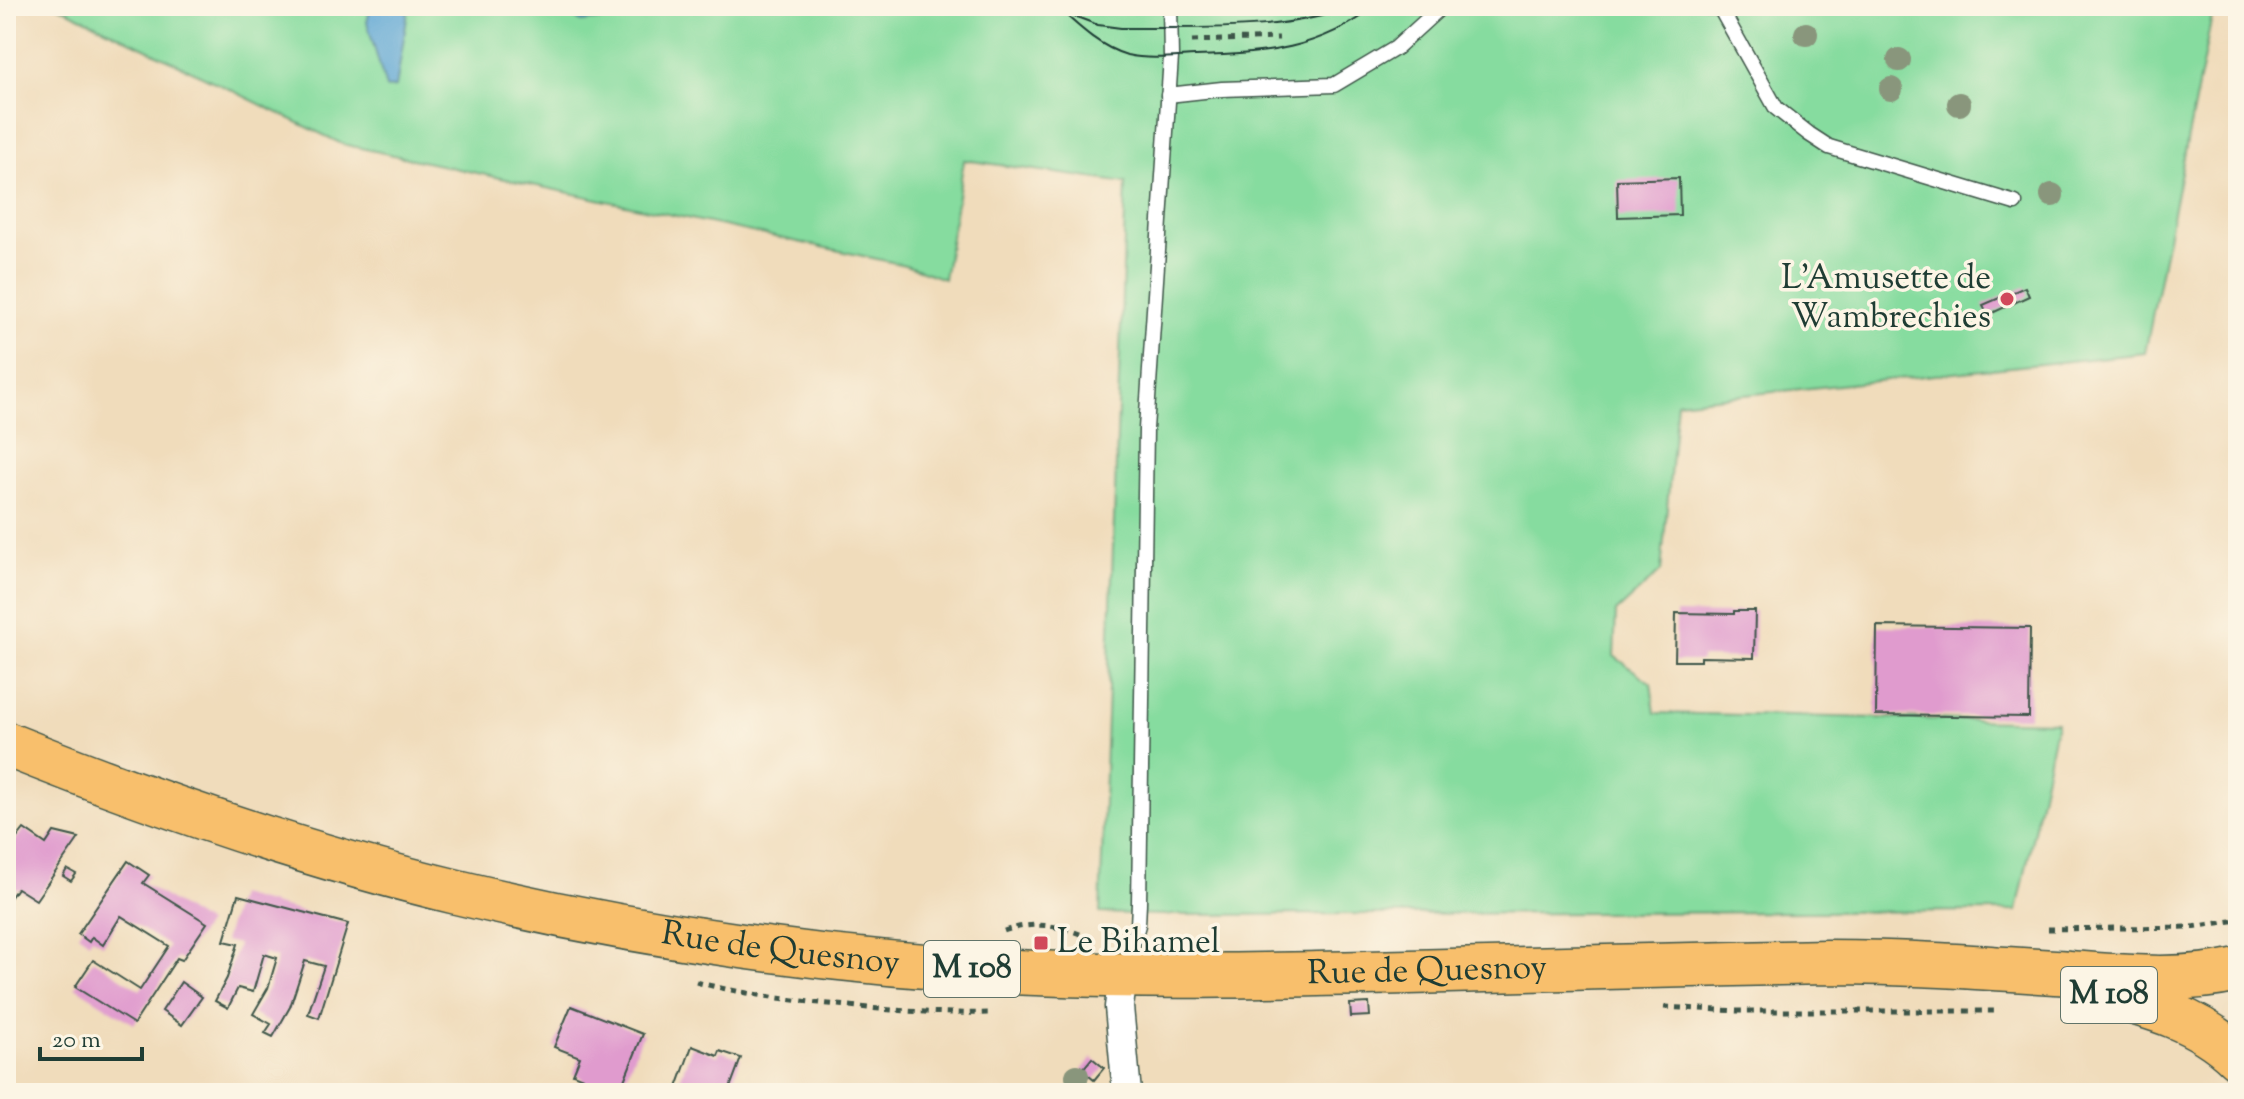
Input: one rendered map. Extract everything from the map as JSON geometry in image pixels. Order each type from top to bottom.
[{"type":"main road","name":"Rue de Quesnoy","points":[[6,744],[129,792],[265,838],[398,877],[504,903],[670,934],[778,950],[988,970],[1128,962],[1308,974],[1827,962],[1908,963],[2166,978],[2215,975],[2238,970]]},
{"type":"main road","name":"Rue de Quesnoy","points":[[1967,968],[2076,987],[2141,1003],[2205,1030],[2238,1055]]},
{"type":"main road","points":[[2238,988],[2230,1019],[2238,1055]]},
{"type":"street","points":[[1127,1093],[1119,1007],[1128,962]]},
{"type":"lane","points":[[1128,962],[1138,925],[1139,903],[1146,429],[1171,57],[1170,6]]},
{"type":"lane","points":[[1168,95],[1222,89],[1334,85],[1396,48],[1442,6]]},
{"type":"lane","points":[[1719,6],[1776,108],[1809,134],[1829,147],[2015,203]]},
{"type":"path","points":[[1198,41],[1279,38]]},
{"type":"path","points":[[2042,929],[2192,927],[2238,920]]},
{"type":"path","points":[[999,933],[1025,925],[1062,927],[1115,946],[1128,962]]},
{"type":"green space","points":[[58,6],[2214,6],[2145,353],[1677,402],[1661,571],[1616,612],[1614,656],[1651,683],[1655,713],[2057,722],[2017,911],[1100,913],[1126,183],[964,160],[944,279],[905,265],[342,144]]},
{"type":"water","points":[[371,6],[409,6],[396,87],[386,88],[367,22]]},
{"type":"water","points":[[560,6],[632,6],[613,18],[581,22]]},
{"type":"building","points":[[1679,178],[1680,215],[1618,217],[1617,180]]},
{"type":"building","points":[[2025,287],[2029,296],[1988,315],[1983,305]]},
{"type":"building","points":[[1734,611],[1755,611],[1754,658],[1701,657],[1701,661],[1675,661],[1676,613],[1734,614]]},
{"type":"building","points":[[1877,626],[2030,628],[2029,717],[1876,715]]},
{"type":"building","points":[[24,829],[46,844],[54,832],[79,838],[36,900],[17,888],[6,904],[6,852]]},
{"type":"building","points":[[128,861],[149,875],[143,883],[207,923],[182,960],[177,958],[134,1024],[75,987],[93,960],[140,990],[169,946],[121,916],[103,945],[92,937],[89,942],[78,934]]},
{"type":"building","points":[[67,869],[76,874],[71,881],[63,876]]},
{"type":"building","points":[[238,895],[348,924],[319,1018],[308,1014],[324,966],[305,961],[290,1007],[273,1037],[265,1033],[271,1024],[253,1014],[268,988],[277,958],[264,954],[253,992],[238,988],[228,1008],[215,1001],[227,978],[238,944],[224,941]]},
{"type":"building","points":[[181,982],[202,997],[182,1025],[162,1011]]},
{"type":"building","points":[[1369,1003],[1370,1016],[1351,1017],[1350,1004]]},
{"type":"building","points":[[571,1006],[643,1034],[619,1093],[577,1093],[583,1078],[573,1074],[580,1057],[554,1047]]},
{"type":"building","points":[[692,1046],[718,1056],[720,1051],[741,1058],[728,1093],[694,1093],[685,1089],[683,1093],[675,1093]]},
{"type":"building","points":[[1092,1058],[1104,1068],[1094,1080],[1082,1070]]},
{"type":"tram line","points":[[1056,6],[1107,47],[1135,57],[1152,58],[1245,54],[1290,47],[1333,32],[1377,6]]},
{"type":"tram line","points":[[1074,16],[1098,25],[1121,28],[1240,27],[1298,21],[1355,6]]},
{"type":"place","name":"L'Amusette de Wambrechies","points":[[2007,299]]},
{"type":"place","name":"Le Bihamel","points":[[1041,943]]}]
